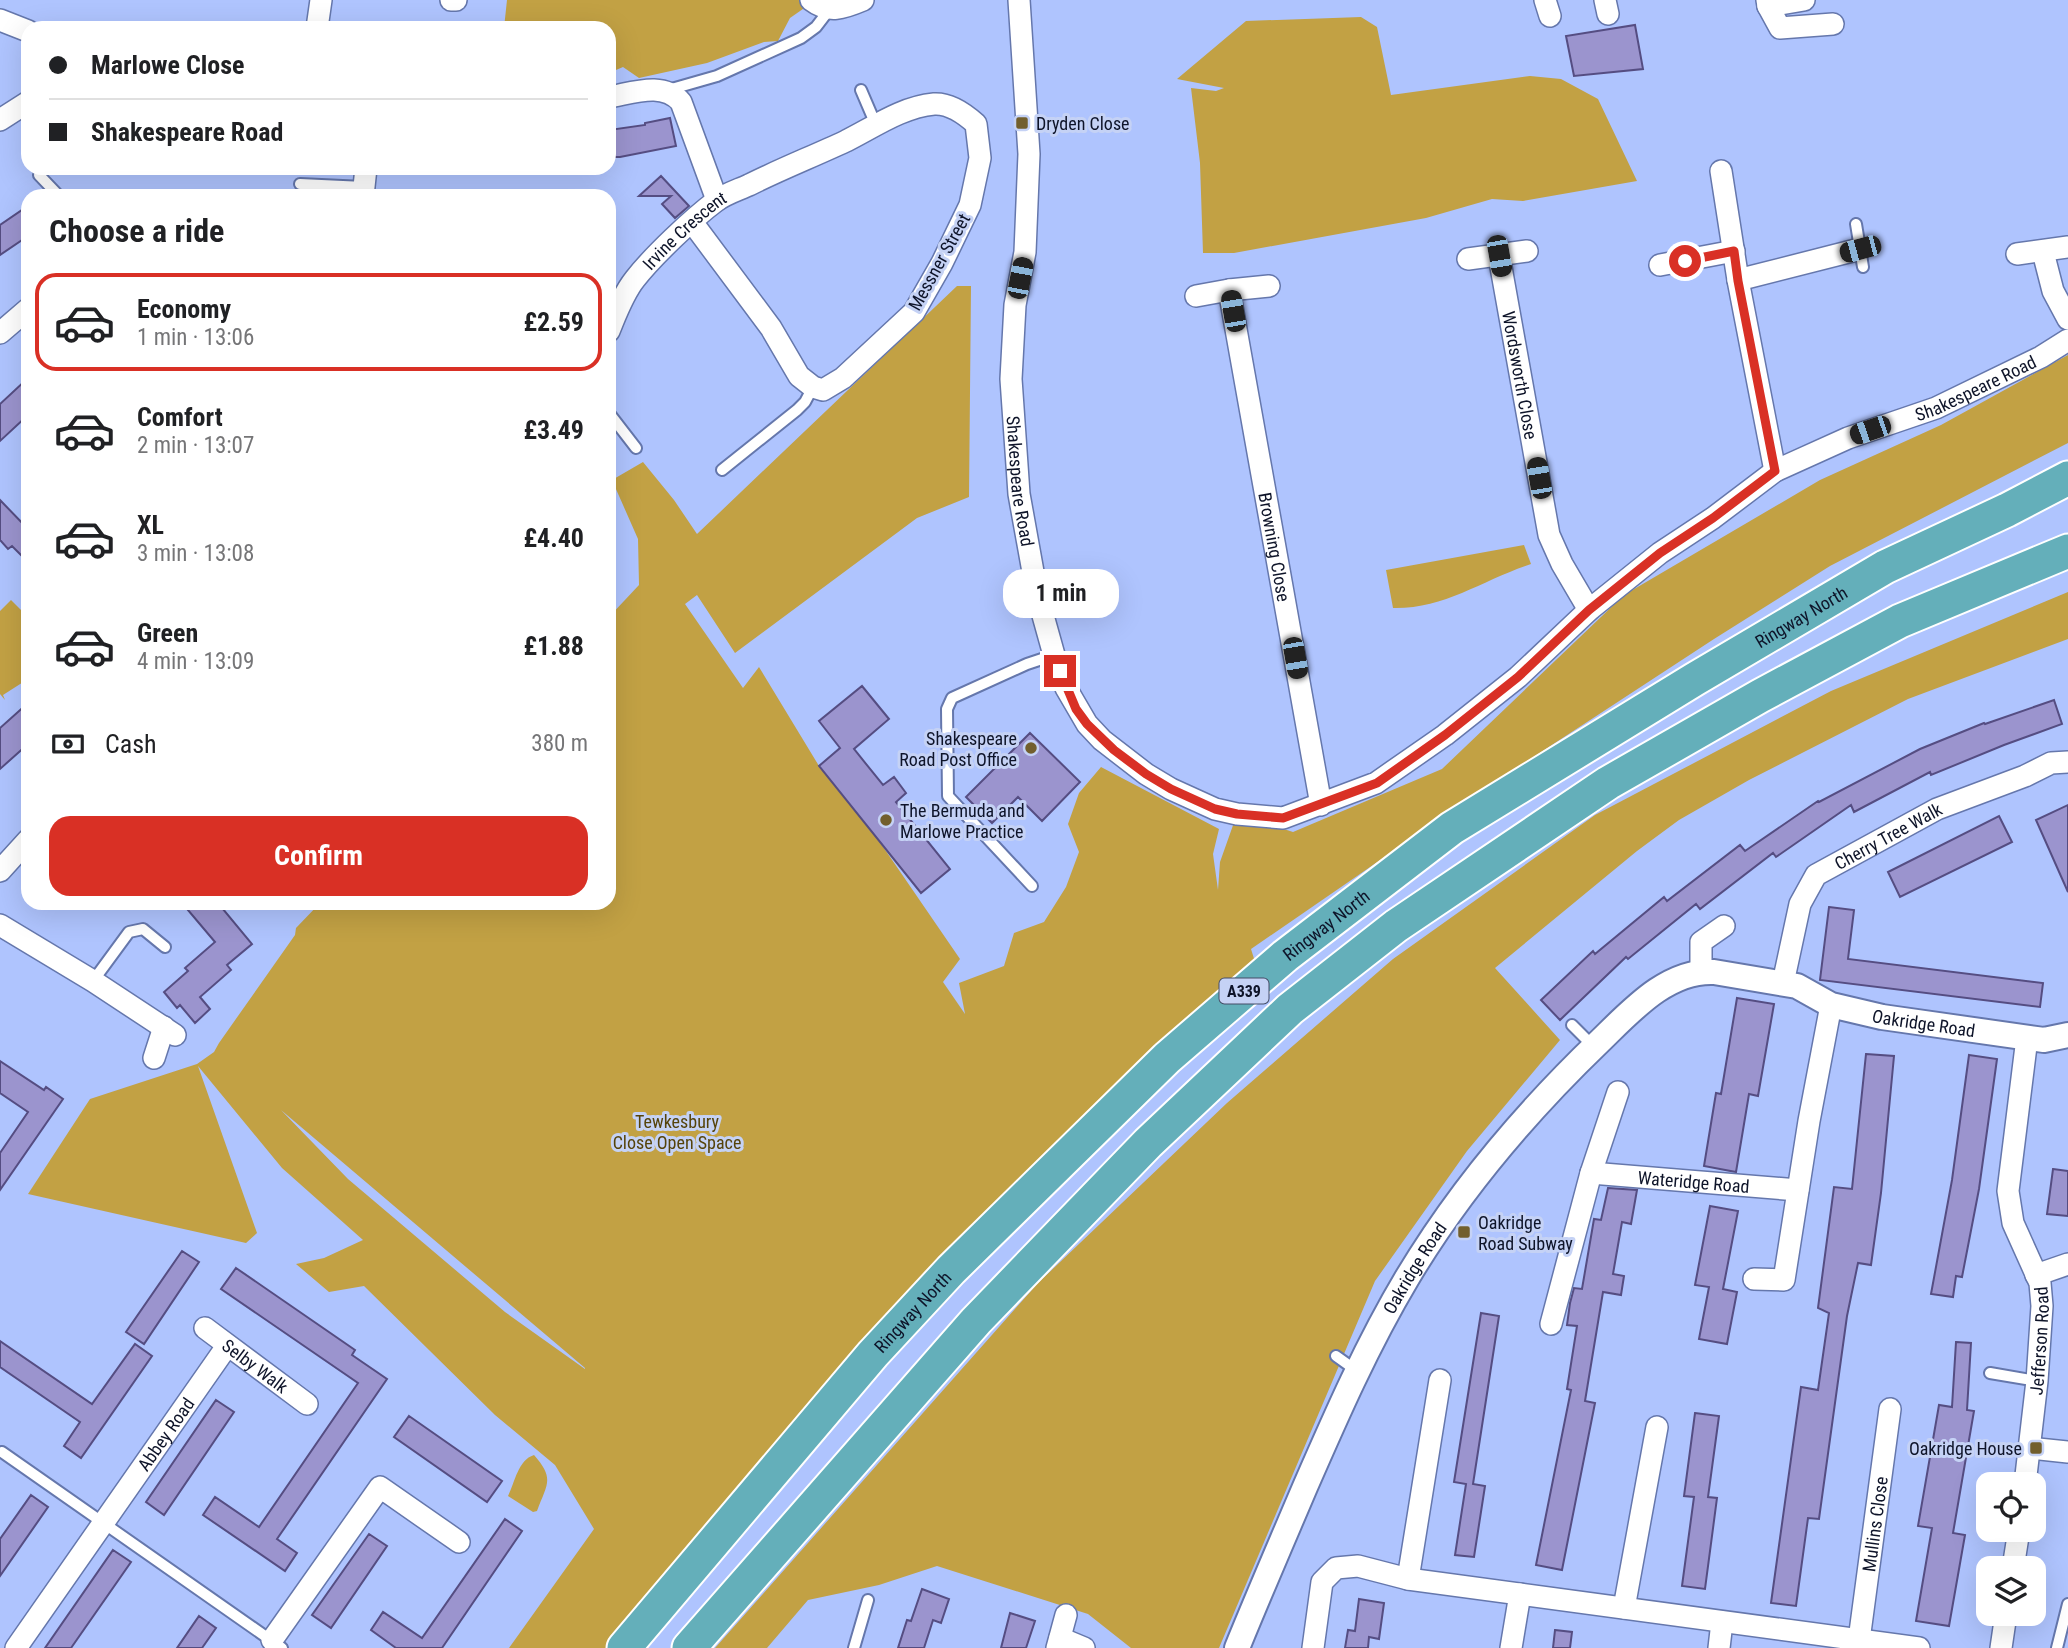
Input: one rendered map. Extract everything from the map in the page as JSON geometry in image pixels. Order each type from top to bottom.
[{"type":"highway","points":[[2007,510],[2068,478]]},
{"type":"highway","name":"A339","points":[[2007,510],[2068,488]]},
{"type":"highway","name":"Ringway North","points":[[625,1648],[873,1354],[951,1270],[1167,1058],[1285,956],[1463,821],[1695,679],[1885,568],[2007,510]]},
{"type":"highway","name":"A339","points":[[689,1648],[976,1321],[1148,1143],[1290,1009],[1396,926],[1608,783],[1760,696],[1900,621],[2068,551]]},
{"type":"street","points":[[318,21],[321,0]]},
{"type":"street","points":[[820,5],[839,9],[863,0]]},
{"type":"street","name":"Shakespeare Road","points":[[1018,0],[1030,154],[1025,252],[1015,305],[1010,379],[1019,494],[1037,594],[1066,688],[1087,724],[1125,759],[1171,789],[1215,809],[1283,818],[1377,783],[1445,735],[1518,677],[1589,610],[1660,553],[1713,518],[1775,471],[1848,438],[1936,408],[2042,357],[2068,340]]},
{"type":"street","points":[[1804,0],[1768,3],[1780,28],[1833,24]]},
{"type":"street","points":[[0,20],[21,28]]},
{"type":"street","points":[[616,96],[657,89],[665,91]]},
{"type":"street","name":"Irvine Crescent","points":[[616,315],[635,280],[717,200],[681,102],[665,91]]},
{"type":"street","name":"Messner Street","points":[[717,200],[911,110],[936,104],[952,107],[976,124],[980,158],[970,205],[914,312],[837,382],[823,390],[813,387]]},
{"type":"street","points":[[0,120],[21,106]]},
{"type":"street","points":[[1721,171],[1738,281],[1775,471]]},
{"type":"street","points":[[692,222],[771,328],[799,376],[813,387]]},
{"type":"street","points":[[2017,254],[2068,247]]},
{"type":"street","points":[[1468,259],[1527,251]]},
{"type":"street","points":[[1660,265],[1734,251]]},
{"type":"street","points":[[2043,252],[2053,291],[2068,318]]},
{"type":"street","name":"Wordsworth Close","points":[[1499,256],[1549,536],[1589,610]]},
{"type":"street","points":[[1738,281],[1862,258]]},
{"type":"street","points":[[1196,296],[1269,286]]},
{"type":"street","name":"Browning Close","points":[[1229,290],[1321,805]]},
{"type":"street","points":[[0,333],[21,317]]},
{"type":"street","name":"Cherry Tree Walk","points":[[1783,984],[1800,904],[1816,875],[1937,809],[2025,776],[2051,763],[2068,762]]},
{"type":"street","points":[[0,871],[21,848]]},
{"type":"street","points":[[0,925],[170,1031],[154,1058]]},
{"type":"street","points":[[1701,971],[1701,942],[1724,926]]},
{"type":"street","name":"Oakridge Road","points":[[1237,1648],[1357,1371],[1407,1278],[1452,1208],[1528,1116],[1637,1006],[1667,984],[1701,971],[1734,974],[1797,986],[1831,1005],[1882,1017],[2044,1040],[2068,1035]]},
{"type":"street","points":[[1754,1279],[1784,1280],[1831,1005]]},
{"type":"street","name":"Jefferson Road","points":[[2027,1038],[2008,1191],[2013,1223],[2040,1283],[2042,1306],[2027,1472]]},
{"type":"street","points":[[1551,1324],[1591,1173],[1618,1091]]},
{"type":"street","name":"Wateridge Road","points":[[1591,1173],[1798,1190]]},
{"type":"street","points":[[2036,1275],[2068,1264]]},
{"type":"street","name":"Selby Walk","points":[[205,1328],[307,1404]]},
{"type":"street","name":"Abbey Road","points":[[16,1648],[227,1346]]},
{"type":"street","points":[[1408,1579],[1440,1380]]},
{"type":"street","name":"Mullins Close","points":[[1859,1640],[1890,1409]]},
{"type":"street","points":[[1624,1608],[1657,1427]]},
{"type":"street","points":[[2030,1448],[2068,1452]]},
{"type":"street","points":[[277,1644],[380,1487],[459,1542]]},
{"type":"street","points":[[1313,1648],[1322,1582],[1336,1568],[1358,1566],[1408,1579],[1919,1648]]},
{"type":"street","points":[[1511,1648],[1520,1594]]},
{"type":"street","points":[[1066,1615],[1059,1643],[1084,1648]]},
{"type":"street","points":[[1719,1648],[1722,1622]]},
{"type":"street","points":[[2001,1648],[2004,1626]]},
{"type":"lane","points":[[665,91],[717,76],[801,38],[816,27],[820,5]]},
{"type":"lane","points":[[861,90],[876,125]]},
{"type":"lane","points":[[39,175],[52,189]]},
{"type":"lane","points":[[300,184],[364,184]]},
{"type":"lane","points":[[1856,224],[1862,258]]},
{"type":"lane","points":[[722,470],[797,410],[813,387]]},
{"type":"lane","points":[[616,422],[636,448]]},
{"type":"lane","points":[[1032,886],[948,796],[947,709],[952,698],[1027,664],[1054,655]]},
{"type":"lane","points":[[93,981],[129,932],[144,929],[165,947]]},
{"type":"lane","points":[[1572,1025],[1594,1047]]},
{"type":"lane","points":[[1336,1356],[1357,1371]]},
{"type":"lane","points":[[1990,1373],[2037,1381]]},
{"type":"lane","points":[[2,1452],[277,1644]]},
{"type":"lane","points":[[854,1648],[868,1600]]},
{"type":"lane","points":[[2057,1648],[2068,1604]]},
{"type":"green space","points":[[507,0],[813,2],[790,18],[778,41],[764,42],[707,63],[639,78],[623,67],[616,70],[616,21],[505,21]]},
{"type":"green space","points":[[1361,17],[1377,27],[1391,95],[1530,76],[1561,79],[1598,99],[1637,181],[1523,201],[1492,199],[1426,218],[1234,253],[1203,253],[1200,163],[1191,88],[1216,91],[1224,88],[1177,79],[1246,21]]},
{"type":"green space","name":"Tewkesbury Close Open Space","points":[[957,286],[971,286],[969,497],[917,518],[735,653],[697,595],[685,604],[743,688],[759,667],[819,766],[877,838],[960,959],[943,982],[965,1014],[959,983],[1004,966],[1014,933],[1044,922],[1066,887],[1079,852],[1068,824],[1079,793],[1101,767],[1219,829],[1213,854],[1218,890],[1220,862],[1237,814],[1293,832],[1442,769],[1624,595],[1820,480],[1941,425],[2068,355],[2068,443],[1830,566],[1463,803],[1251,949],[1256,965],[608,1648],[509,1648],[594,1529],[555,1465],[495,1415],[364,1286],[329,1292],[296,1264],[324,1258],[363,1240],[282,1168],[198,1066],[257,1233],[246,1243],[28,1194],[90,1099],[197,1064],[214,1052],[295,935],[296,928],[313,910],[616,910],[616,610],[639,585],[638,539],[616,489],[616,478],[643,462],[697,534]],"holes":[[[281,1110],[585,1369],[505,1312],[348,1179]]]},
{"type":"green space","points":[[1524,545],[1531,564],[1447,599],[1412,607],[1393,608],[1386,570]]},
{"type":"green space","points":[[2068,592],[2068,639],[1908,699],[1749,780],[1679,820],[1637,851],[1495,968],[1560,1040],[1467,1151],[1375,1281],[1219,1648],[1131,1648],[1088,1614],[937,1566],[879,1585],[808,1600],[767,1648],[715,1648],[1038,1283],[1227,1103],[1393,959],[1595,815],[1831,691]]},
{"type":"green space","points":[[11,600],[21,610],[21,683],[3,695],[5,700],[0,694],[0,611]]},
{"type":"green space","points":[[534,1455],[545,1470],[547,1482],[537,1511],[533,1512],[508,1496],[521,1466]]},
{"type":"building","points":[[1635,25],[1643,69],[1574,76],[1566,36]]},
{"type":"building","points":[[670,118],[676,146],[616,157],[616,129]]},
{"type":"building","points":[[661,176],[689,206],[675,218],[662,204],[671,196],[639,196]]},
{"type":"building","points":[[21,211],[21,241],[0,255],[0,225]]},
{"type":"building","points":[[21,384],[21,422],[0,441],[0,404]]},
{"type":"building","points":[[0,500],[21,522],[21,555],[12,546],[8,549],[0,540]]},
{"type":"building","name":"The Bermuda and Marlowe Practice","points":[[862,686],[889,719],[854,749],[883,785],[894,777],[906,793],[896,802],[950,869],[921,893],[819,766],[840,748],[819,721]]},
{"type":"building","points":[[2054,700],[2062,724],[1931,775],[1930,772],[1854,812],[1851,805],[1776,857],[1773,853],[1700,909],[1696,904],[1628,959],[1626,957],[1560,1020],[1541,1000],[1593,951],[1595,954],[1664,897],[1667,901],[1740,845],[1745,851],[1818,801],[1920,749],[1984,723]]},
{"type":"building","points":[[21,709],[21,750],[0,769],[0,728]]},
{"type":"building","points":[[1030,733],[1080,782],[1042,821],[1018,797],[992,823],[966,797]]},
{"type":"building","points":[[2068,805],[2068,892],[2036,820]]},
{"type":"building","points":[[1999,816],[2012,842],[1900,897],[1888,872]]},
{"type":"building","points":[[1829,907],[1854,910],[1848,959],[2043,983],[2040,1007],[1820,980]]},
{"type":"building","points":[[188,910],[224,910],[252,944],[227,965],[231,970],[200,997],[210,1009],[195,1023],[180,1005],[177,1008],[164,992],[188,971],[185,968],[215,942]]},
{"type":"building","points":[[1737,998],[1774,1004],[1758,1096],[1749,1094],[1736,1172],[1704,1166],[1716,1093],[1721,1094]]},
{"type":"building","points":[[1866,1054],[1894,1056],[1871,1265],[1858,1263],[1847,1316],[1819,1519],[1808,1518],[1796,1606],[1771,1603],[1801,1387],[1818,1390],[1829,1313],[1818,1308],[1834,1187],[1852,1189]]},
{"type":"building","points":[[1969,1055],[1997,1059],[1979,1189],[1962,1277],[1956,1276],[1953,1297],[1931,1294],[1952,1180]]},
{"type":"building","points":[[0,1061],[44,1090],[46,1087],[63,1099],[0,1190],[0,1153],[28,1112],[0,1093]]},
{"type":"building","points":[[2053,1169],[2068,1171],[2068,1216],[2047,1214]]},
{"type":"building","points":[[1608,1188],[1637,1190],[1631,1224],[1622,1222],[1613,1274],[1624,1276],[1621,1295],[1603,1292],[1585,1401],[1595,1403],[1562,1570],[1536,1565],[1571,1390],[1567,1389],[1577,1326],[1567,1325],[1570,1303],[1574,1288],[1582,1289],[1594,1219],[1601,1220]]},
{"type":"building","points":[[1710,1206],[1738,1211],[1723,1289],[1737,1292],[1727,1344],[1699,1339],[1709,1287],[1695,1285]]},
{"type":"building","points":[[182,1251],[199,1262],[144,1344],[126,1332]]},
{"type":"building","points":[[236,1268],[355,1350],[352,1355],[387,1379],[277,1539],[297,1553],[285,1571],[203,1515],[215,1497],[259,1527],[358,1383],[221,1289]]},
{"type":"building","points":[[1481,1313],[1499,1316],[1473,1484],[1485,1486],[1474,1557],[1455,1555],[1466,1484],[1454,1482]]},
{"type":"building","points":[[0,1341],[92,1404],[135,1344],[152,1356],[81,1458],[64,1446],[80,1422],[0,1367]]},
{"type":"building","points":[[1956,1342],[1971,1343],[1967,1410],[1974,1411],[1953,1533],[1965,1535],[1949,1626],[1916,1621],[1932,1528],[1918,1526],[1939,1405],[1952,1407]]},
{"type":"building","points":[[216,1400],[234,1412],[164,1515],[146,1502]]},
{"type":"building","points":[[1695,1413],[1719,1416],[1708,1497],[1717,1498],[1705,1589],[1682,1586],[1694,1497],[1684,1496]]},
{"type":"building","points":[[409,1416],[502,1481],[487,1502],[394,1437]]},
{"type":"building","points":[[31,1495],[48,1507],[0,1576],[0,1539]]},
{"type":"building","points":[[505,1519],[522,1531],[442,1648],[396,1648],[371,1630],[383,1612],[422,1638]]},
{"type":"building","points":[[369,1534],[387,1546],[331,1628],[312,1615]]},
{"type":"building","points":[[113,1550],[131,1562],[71,1648],[45,1648]]},
{"type":"building","points":[[922,1589],[949,1599],[941,1623],[933,1620],[924,1648],[898,1648],[907,1620],[911,1621]]},
{"type":"building","points":[[1359,1599],[1384,1603],[1379,1639],[1369,1637],[1368,1648],[1345,1648],[1348,1630],[1355,1631]]},
{"type":"building","points":[[1010,1613],[1035,1621],[1026,1648],[1001,1648]]},
{"type":"building","points":[[199,1616],[216,1628],[202,1648],[177,1648]]},
{"type":"building","points":[[1555,1630],[1572,1632],[1570,1648],[1553,1648]]},
{"type":"place","name":"Dryden Close","points":[[1022,123]]},
{"type":"place","name":"Shakespeare Road Post Office","points":[[1031,748]]},
{"type":"place","name":"The Bermuda and Marlowe Practice","points":[[886,820]]},
{"type":"place","name":"Oakridge Road Subway","points":[[1464,1232]]},
{"type":"place","name":"Oakridge House","points":[[2036,1448]]},
{"type":"route","points":[[1060,671],[1076,709],[1102,740],[1146,774],[1215,809],[1283,818],[1377,783],[1445,735],[1518,677],[1589,610],[1660,553],[1713,518],[1775,471],[1734,251],[1685,261]]}]
